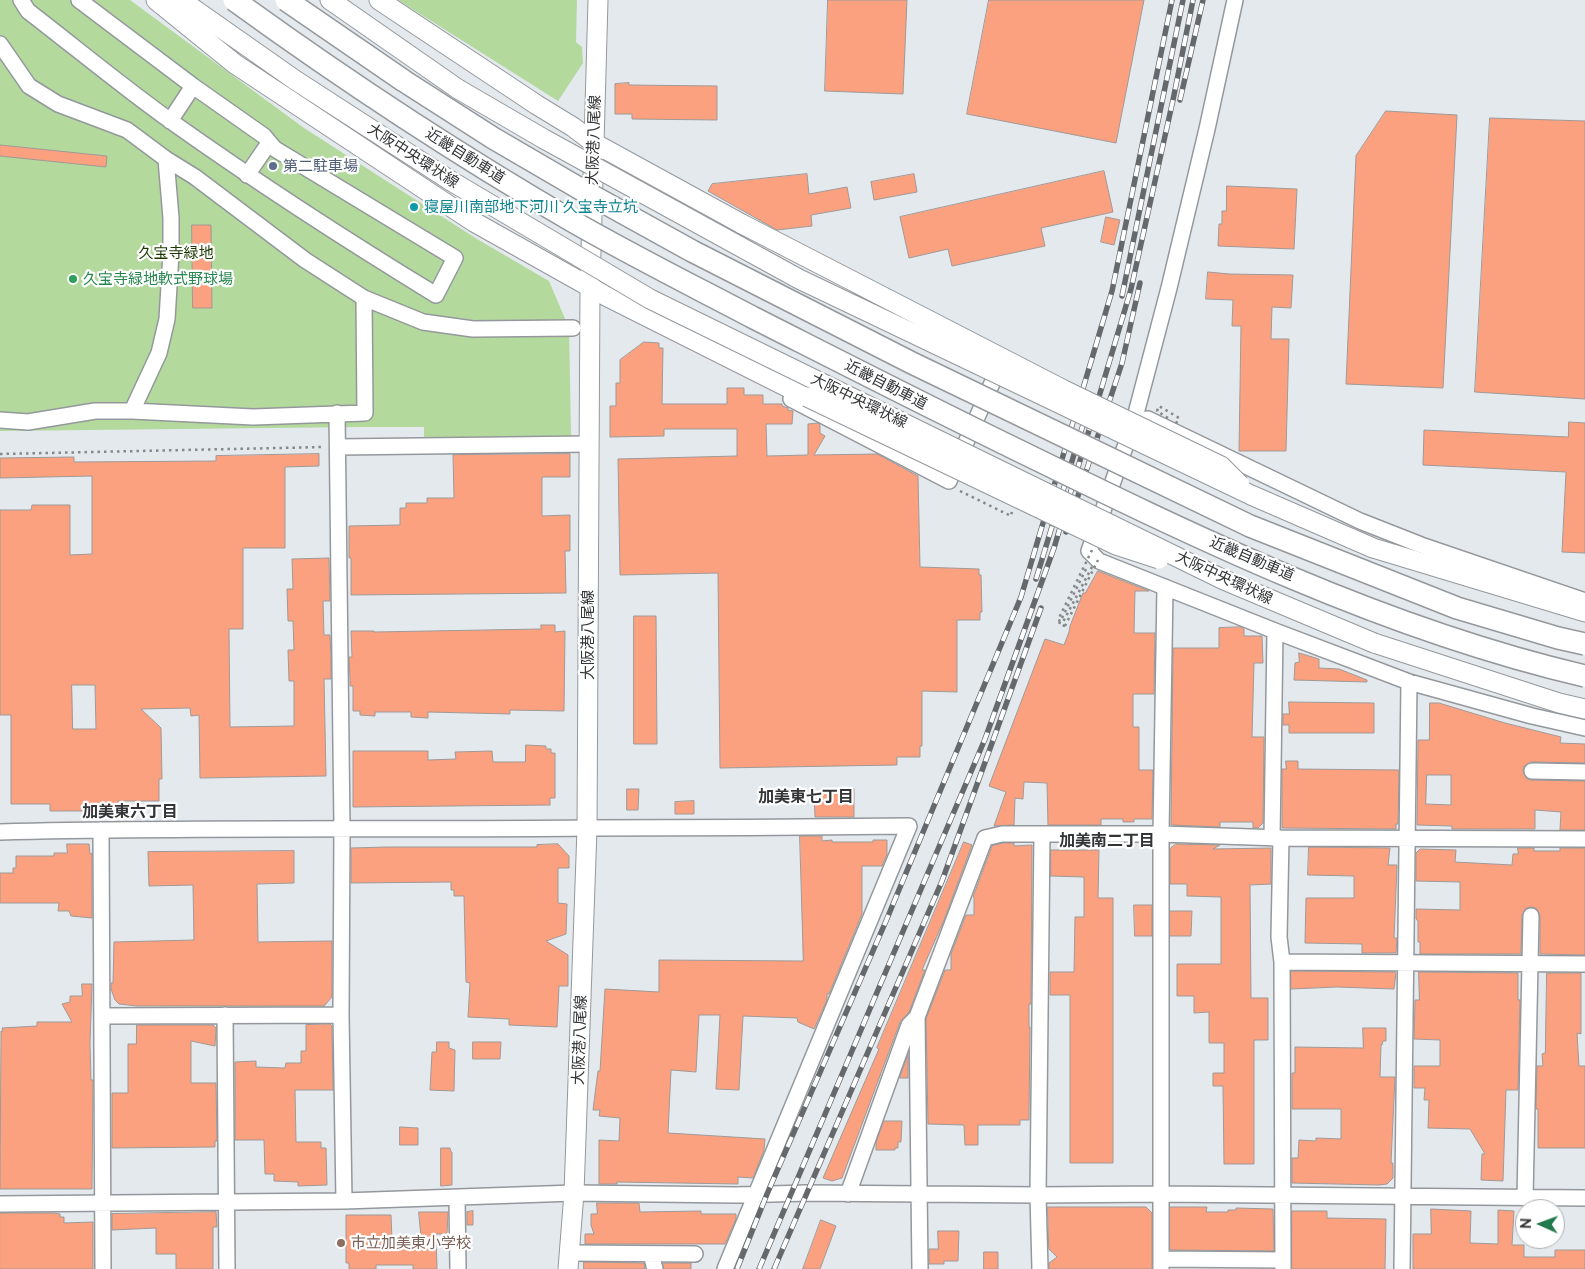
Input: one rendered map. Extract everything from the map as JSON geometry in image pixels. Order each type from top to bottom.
[{"type":"highway","name":"近畿自動車道","points":[[234,0],[293,43],[390,108],[575,223],[678,279],[893,389],[1134,507],[1240,555],[1347,600],[1449,637],[1555,669],[1585,676]]},
{"type":"highway","name":"近畿自動車道","points":[[286,0],[404,81],[493,138],[692,251],[912,363],[1250,526],[1457,608],[1558,638],[1585,644]]},
{"type":"main road","points":[[156,0],[235,64],[474,222],[590,287],[807,396],[1116,545],[1224,580]]},
{"type":"main road","name":"大阪中央環状線","points":[[181,0],[295,80],[451,181],[650,299],[1224,580],[1374,643],[1559,703],[1585,709]]},
{"type":"main road","points":[[330,0],[458,89],[544,139],[799,280],[1251,495],[1373,548],[1585,612]]},
{"type":"main road","name":"大阪港八尾線","points":[[569,1261],[574,1193],[587,828],[590,287],[598,0]]},
{"type":"main road","points":[[388,2],[594,143],[742,224],[1064,390],[1221,466],[1251,495]]},
{"type":"street","points":[[21,0],[28,11],[170,121],[247,175],[436,295],[455,258],[275,149],[264,136],[193,86],[79,0]]},
{"type":"street","points":[[1235,0],[1205,139],[1169,288],[1134,420],[1089,551],[1099,561],[1275,632],[1409,682],[1532,716],[1585,728]]},
{"type":"street","points":[[0,44],[29,86],[58,104],[128,130],[166,159],[195,177],[305,260],[364,298],[423,322],[473,329],[573,328]]},
{"type":"street","points":[[170,121],[193,86]]},
{"type":"street","points":[[247,175],[269,143]]},
{"type":"street","points":[[132,410],[159,353],[167,319],[171,253],[166,159]]},
{"type":"street","points":[[690,337],[738,372],[949,481],[1006,351],[790,242],[742,224]]},
{"type":"street","points":[[0,420],[28,422],[95,411],[132,410],[338,420],[365,413],[364,298]]},
{"type":"street","points":[[1134,420],[1148,419],[1360,521],[1421,545],[1585,601]]},
{"type":"street","points":[[338,420],[342,828],[341,1015],[344,1201]]},
{"type":"street","points":[[338,446],[589,444]]},
{"type":"street","points":[[1165,587],[1162,834],[1161,1264],[1283,1264],[1282,962],[1279,937],[1275,632]]},
{"type":"street","points":[[1402,1269],[1409,682]]},
{"type":"street","points":[[1532,770],[1585,772]]},
{"type":"street","points":[[0,832],[342,828],[909,826],[725,1269]]},
{"type":"street","points":[[101,830],[103,1269]]},
{"type":"street","points":[[920,1269],[917,1017],[986,838],[1002,834],[1162,834],[1277,838],[1585,839]]},
{"type":"street","points":[[1040,1269],[1038,1196],[1042,834]]},
{"type":"street","points":[[1525,1198],[1530,916]]},
{"type":"street","points":[[1282,962],[1530,962],[1585,964]]},
{"type":"street","points":[[102,1016],[341,1015]]},
{"type":"street","points":[[225,1016],[227,1269]]},
{"type":"street","points":[[848,1194],[909,1025],[917,1017]]},
{"type":"street","points":[[0,1204],[344,1201],[574,1193],[1038,1196],[1161,1194],[1585,1198]]},
{"type":"street","points":[[457,1198],[458,1269]]},
{"type":"street","points":[[569,1261],[651,1254],[695,1254]]},
{"type":"street","points":[[651,1254],[655,1269]]},
{"type":"path","points":[[1168,418],[1157,412],[1159,406],[1179,418],[1172,431]]},
{"type":"path","points":[[0,454],[338,446]]},
{"type":"path","points":[[1092,549],[1058,620],[1064,622],[1093,565],[1088,563],[1072,598],[1063,615],[1059,624],[1064,626],[1098,560]]},
{"type":"green space","name":"久宝寺緑地","points":[[0,0],[130,0],[304,128],[477,239],[549,281],[569,328],[571,435],[569,439],[424,439],[424,427],[0,431]]},
{"type":"green space","points":[[398,0],[577,0],[576,42],[582,47],[583,63],[558,101]]},
{"type":"building","points":[[828,0],[907,0],[903,94],[825,91]]},
{"type":"building","points":[[989,0],[1144,0],[1116,143],[967,114]]},
{"type":"building","points":[[629,83],[629,85],[717,86],[717,120],[632,119],[632,114],[615,114],[615,84]]},
{"type":"building","points":[[1386,111],[1457,115],[1443,388],[1346,384],[1356,156]]},
{"type":"building","points":[[1490,118],[1585,121],[1585,399],[1475,392]]},
{"type":"building","points":[[0,145],[107,156],[106,167],[0,156]]},
{"type":"building","points":[[1104,171],[1113,212],[1041,228],[1045,246],[952,266],[948,249],[909,258],[900,217]]},
{"type":"building","points":[[807,174],[809,194],[847,187],[851,208],[811,215],[812,226],[777,230],[708,191],[712,184]]},
{"type":"building","points":[[914,174],[917,192],[874,200],[871,182]]},
{"type":"building","points":[[1227,186],[1297,189],[1294,249],[1218,246],[1219,224],[1222,224],[1222,211],[1226,211]]},
{"type":"building","points":[[1106,217],[1120,220],[1114,245],[1101,242]]},
{"type":"building","points":[[192,225],[211,225],[212,308],[193,308]]},
{"type":"building","points":[[1208,272],[1293,275],[1291,308],[1272,307],[1271,339],[1289,339],[1286,451],[1239,451],[1241,326],[1232,326],[1233,300],[1206,299]]},
{"type":"building","points":[[644,342],[659,343],[659,348],[663,348],[662,404],[727,404],[727,388],[744,388],[744,395],[763,395],[763,404],[782,404],[788,410],[793,411],[792,424],[766,424],[767,456],[808,455],[808,424],[818,423],[820,425],[820,433],[825,436],[814,455],[877,454],[918,476],[920,567],[979,569],[979,575],[981,575],[982,612],[980,612],[980,620],[957,620],[957,692],[922,691],[922,746],[920,746],[920,757],[897,757],[897,765],[720,768],[718,573],[620,575],[618,459],[737,456],[737,429],[664,429],[664,436],[610,437],[610,406],[616,406],[616,383],[620,383],[620,360]]},
{"type":"building","points":[[1569,422],[1585,423],[1585,553],[1562,552],[1566,472],[1423,465],[1424,430],[1568,437]]},
{"type":"building","points":[[319,454],[319,466],[285,467],[285,548],[243,548],[243,629],[229,629],[230,727],[294,726],[294,681],[289,681],[288,650],[294,650],[293,621],[288,621],[287,589],[293,589],[292,559],[329,558],[330,601],[323,601],[324,635],[330,635],[331,658],[331,679],[324,679],[326,776],[200,778],[199,715],[191,716],[190,708],[141,709],[161,728],[162,779],[159,779],[159,801],[118,801],[118,811],[50,811],[50,804],[11,804],[11,715],[0,715],[0,510],[31,510],[32,505],[70,505],[70,555],[92,554],[92,476],[0,478],[0,458],[74,457],[74,462],[216,461],[216,456]],"holes":[[[72,685],[95,685],[96,729],[73,729]]]},
{"type":"building","points":[[570,454],[570,477],[542,477],[542,516],[570,515],[570,551],[565,551],[566,593],[351,595],[349,526],[400,525],[400,508],[406,508],[406,503],[427,503],[427,498],[454,498],[453,455]]},
{"type":"building","points":[[1098,571],[1149,591],[1135,591],[1134,633],[1155,633],[1154,694],[1133,694],[1133,727],[1139,727],[1139,770],[1153,770],[1152,819],[1134,819],[1134,822],[1123,822],[1123,819],[1101,819],[1101,825],[1048,825],[1047,783],[1024,782],[1023,799],[1015,798],[1014,825],[994,826],[1006,792],[989,786],[1045,639],[1064,645],[1083,593],[1085,593]]},
{"type":"building","points":[[634,616],[656,616],[657,744],[634,744]]},
{"type":"building","points":[[541,625],[555,625],[555,632],[565,631],[564,711],[510,710],[510,714],[428,712],[428,718],[411,717],[411,712],[375,712],[375,716],[360,715],[360,711],[353,711],[353,686],[350,686],[349,657],[352,657],[351,631],[541,629]]},
{"type":"building","points":[[1241,627],[1244,629],[1244,636],[1262,636],[1263,663],[1254,663],[1252,737],[1264,737],[1263,823],[1258,828],[1253,828],[1253,822],[1220,822],[1220,827],[1171,825],[1173,648],[1219,648],[1219,628]]},
{"type":"building","points":[[1299,653],[1319,659],[1319,668],[1339,669],[1367,680],[1367,682],[1294,680],[1295,663],[1299,662]]},
{"type":"building","points":[[1289,702],[1374,703],[1374,733],[1289,733],[1289,725],[1283,725],[1283,714],[1289,714]]},
{"type":"building","points":[[1430,703],[1439,703],[1505,723],[1561,737],[1560,743],[1585,744],[1585,763],[1532,762],[1524,766],[1523,771],[1527,779],[1531,780],[1585,781],[1585,830],[1560,830],[1561,812],[1535,810],[1535,829],[1452,829],[1452,826],[1417,825],[1418,740],[1429,740]],"holes":[[[1427,775],[1451,775],[1451,805],[1426,804]]]},
{"type":"building","points":[[526,745],[546,746],[546,749],[551,749],[551,753],[555,753],[555,798],[550,798],[550,805],[353,807],[353,751],[428,751],[428,760],[456,759],[455,752],[492,751],[493,762],[525,762]]},
{"type":"building","points":[[1286,761],[1298,761],[1298,769],[1399,770],[1398,824],[1396,824],[1396,829],[1282,828],[1282,769],[1286,769]]},
{"type":"building","points":[[627,789],[639,789],[638,810],[627,810]]},
{"type":"building","points":[[854,789],[854,817],[815,817],[814,792]]},
{"type":"building","points":[[694,801],[694,814],[675,814],[675,802]]},
{"type":"building","points":[[800,836],[822,836],[822,841],[832,840],[832,842],[887,840],[887,854],[882,866],[862,866],[862,914],[814,1029],[798,1022],[797,1018],[743,1016],[739,1090],[716,1089],[720,1015],[699,1015],[696,1072],[671,1070],[668,1133],[765,1139],[764,1150],[753,1178],[738,1177],[738,1184],[617,1182],[617,1184],[599,1184],[599,1140],[619,1141],[620,1118],[599,1116],[600,1110],[593,1110],[598,1071],[600,1071],[605,989],[659,992],[659,960],[803,961]]},
{"type":"building","points":[[964,842],[972,845],[944,920],[922,970],[925,970],[909,1012],[900,1022],[842,1178],[832,1181],[823,1178],[879,1049],[877,1048]]},
{"type":"building","points":[[1014,843],[1014,846],[1032,845],[1029,1120],[1020,1120],[1020,1125],[978,1125],[978,1145],[965,1145],[964,1125],[928,1124],[926,1019],[945,970],[951,970],[951,954],[966,915],[974,915],[973,897],[992,846]]},
{"type":"building","points":[[67,844],[89,844],[90,854],[92,853],[92,918],[71,916],[69,911],[58,911],[59,903],[0,903],[0,873],[13,873],[13,868],[16,868],[16,856],[54,856],[54,853],[67,853]]},
{"type":"building","points":[[558,844],[569,856],[569,868],[558,868],[558,903],[567,904],[566,934],[546,941],[568,955],[568,986],[559,986],[557,1027],[509,1025],[509,1019],[468,1017],[470,983],[466,982],[464,896],[454,896],[454,890],[451,890],[451,882],[351,883],[351,848],[537,847],[537,845]]},
{"type":"building","points":[[1176,844],[1220,845],[1213,849],[1271,848],[1271,884],[1250,885],[1251,998],[1268,998],[1268,1040],[1254,1040],[1254,1164],[1224,1164],[1223,1086],[1213,1086],[1213,1073],[1224,1073],[1224,1043],[1209,1043],[1209,1012],[1194,1013],[1194,996],[1177,996],[1177,964],[1221,964],[1221,897],[1187,896],[1187,884],[1170,884],[1170,849]]},
{"type":"building","points":[[1309,847],[1390,848],[1388,865],[1397,865],[1394,938],[1397,938],[1396,953],[1362,953],[1362,944],[1305,943],[1306,898],[1354,898],[1354,876],[1308,875]]},
{"type":"building","points":[[1518,848],[1534,848],[1534,851],[1560,851],[1560,848],[1585,848],[1585,955],[1540,954],[1540,916],[1536,908],[1531,907],[1526,908],[1522,915],[1521,954],[1420,954],[1416,909],[1460,910],[1460,882],[1416,881],[1416,853],[1420,849],[1456,850],[1455,862],[1512,865],[1513,854],[1518,854]]},
{"type":"building","points":[[1051,850],[1099,850],[1098,898],[1113,898],[1113,1163],[1070,1163],[1070,995],[1050,995],[1050,972],[1074,972],[1075,917],[1084,917],[1084,877],[1051,876]]},
{"type":"building","points":[[294,851],[294,883],[257,884],[258,942],[332,941],[332,997],[324,1006],[137,1006],[119,1004],[115,1000],[111,989],[111,983],[113,983],[114,942],[194,940],[193,885],[149,886],[148,852]]},
{"type":"building","points":[[1134,905],[1152,905],[1152,936],[1135,936]]},
{"type":"building","points":[[1170,911],[1192,911],[1191,936],[1170,936]]},
{"type":"building","points":[[1291,971],[1396,973],[1394,989],[1337,987],[1291,989]]},
{"type":"building","points":[[1419,972],[1518,973],[1518,1000],[1520,1000],[1518,1090],[1506,1090],[1503,1181],[1481,1180],[1482,1154],[1485,1154],[1470,1129],[1428,1128],[1429,1100],[1424,1100],[1425,1088],[1414,1088],[1414,1066],[1440,1066],[1440,1040],[1414,1039],[1415,1000],[1419,1000]]},
{"type":"building","points":[[1547,973],[1581,973],[1581,1034],[1577,1033],[1579,1066],[1585,1066],[1585,1148],[1538,1148],[1538,1109],[1536,1109],[1537,1066],[1543,1066],[1542,1054],[1545,1053]]},
{"type":"building","points":[[82,984],[92,984],[90,1043],[91,1080],[93,1080],[92,1189],[0,1189],[2,1028],[37,1026],[37,1022],[72,1022],[62,1004],[70,1002],[70,996],[82,996]]},
{"type":"building","points":[[330,1024],[332,1026],[333,1090],[295,1090],[296,1142],[321,1142],[321,1148],[326,1148],[327,1185],[298,1186],[298,1182],[274,1181],[274,1174],[265,1174],[264,1140],[235,1140],[235,1062],[256,1061],[256,1067],[285,1068],[286,1063],[301,1063],[301,1051],[306,1051],[306,1025]]},
{"type":"building","points":[[137,1025],[213,1025],[216,1028],[215,1046],[191,1041],[191,1083],[216,1083],[217,1141],[215,1141],[215,1147],[112,1148],[112,1093],[128,1093],[128,1044],[136,1044]]},
{"type":"building","points":[[1363,1028],[1386,1028],[1386,1041],[1383,1041],[1381,1045],[1380,1077],[1395,1077],[1391,1163],[1393,1163],[1393,1178],[1387,1184],[1379,1185],[1292,1183],[1292,1158],[1298,1158],[1299,1140],[1316,1141],[1316,1138],[1341,1139],[1341,1109],[1292,1109],[1292,1073],[1295,1073],[1295,1047],[1363,1048]]},
{"type":"building","points":[[437,1042],[449,1042],[449,1048],[455,1050],[454,1091],[430,1090],[432,1052],[436,1052]]},
{"type":"building","points":[[473,1042],[501,1042],[500,1059],[473,1059]]},
{"type":"building","points":[[908,1055],[908,1078],[900,1078]]},
{"type":"building","points":[[884,1121],[902,1121],[901,1142],[898,1142],[898,1148],[895,1148],[895,1150],[876,1150],[876,1143]]},
{"type":"building","points":[[400,1127],[418,1128],[418,1145],[400,1145]]},
{"type":"building","points":[[441,1148],[450,1148],[452,1152],[452,1185],[441,1186]]},
{"type":"building","points":[[597,1203],[639,1203],[640,1212],[701,1211],[701,1214],[736,1214],[736,1219],[725,1244],[585,1244],[585,1234],[594,1234],[591,1225],[591,1214],[597,1214]]},
{"type":"building","points":[[1048,1207],[1146,1207],[1152,1213],[1152,1269],[1049,1269],[1049,1263],[1057,1257],[1049,1249]]},
{"type":"building","points":[[1170,1207],[1207,1207],[1206,1212],[1228,1212],[1228,1210],[1236,1210],[1236,1208],[1273,1209],[1274,1251],[1170,1250]]},
{"type":"building","points":[[1431,1209],[1471,1211],[1470,1243],[1498,1244],[1498,1210],[1514,1211],[1512,1245],[1515,1245],[1515,1249],[1524,1249],[1524,1257],[1555,1257],[1555,1250],[1585,1250],[1585,1269],[1413,1269],[1413,1234],[1431,1234]]},
{"type":"building","points":[[473,1211],[473,1225],[467,1225],[467,1212]]},
{"type":"building","points":[[1292,1211],[1327,1211],[1327,1218],[1386,1219],[1385,1269],[1292,1269]]},
{"type":"building","points":[[216,1212],[217,1227],[213,1227],[213,1269],[176,1269],[176,1254],[156,1254],[156,1228],[112,1230],[112,1214]]},
{"type":"building","points":[[419,1212],[448,1212],[447,1234],[436,1234],[437,1269],[413,1269],[413,1265],[376,1265],[376,1269],[349,1269],[349,1263],[346,1263],[346,1215],[391,1215],[392,1241],[421,1241]]},
{"type":"building","points":[[0,1213],[53,1213],[64,1217],[64,1223],[93,1222],[93,1269],[0,1269]]},
{"type":"building","points":[[821,1220],[836,1226],[820,1269],[803,1269]]},
{"type":"building","points":[[938,1231],[959,1231],[958,1261],[944,1261],[944,1264],[929,1264],[929,1249],[938,1249]]},
{"type":"building","points":[[984,1252],[998,1252],[998,1269],[984,1269]]},
{"type":"building","points":[[584,1262],[644,1263],[645,1269],[584,1269]]},
{"type":"building","points":[[663,1263],[691,1263],[691,1269],[664,1269]]},
{"type":"railway","points":[[737,1269],[767,1194],[886,921],[1021,597],[1112,291],[1172,0]]},
{"type":"railway","points":[[1122,296],[1183,0]]},
{"type":"railway","points":[[759,1269],[985,739],[1054,548],[1131,289],[1193,0]]},
{"type":"railway","points":[[1180,100],[1203,0]]},
{"type":"railway","points":[[1066,532],[1122,363],[1140,283]]},
{"type":"railway","points":[[1036,579],[1090,402]]},
{"type":"railway","points":[[774,1269],[942,881],[1041,608]]},
{"type":"place","name":"第二駐車場","points":[[273,166]]},
{"type":"place","name":"寝屋川南部地下河川 久宝寺立坑","points":[[414,207]]},
{"type":"place","name":"久宝寺緑地軟式野球場","points":[[73,279]]},
{"type":"place","name":"市立加美東小学校","points":[[341,1243]]},
{"type":"district","name":"加美東七丁目","points":[[806,797]]},
{"type":"district","name":"加美東六丁目","points":[[130,812]]},
{"type":"district","name":"加美南二丁目","points":[[1107,841]]}]
